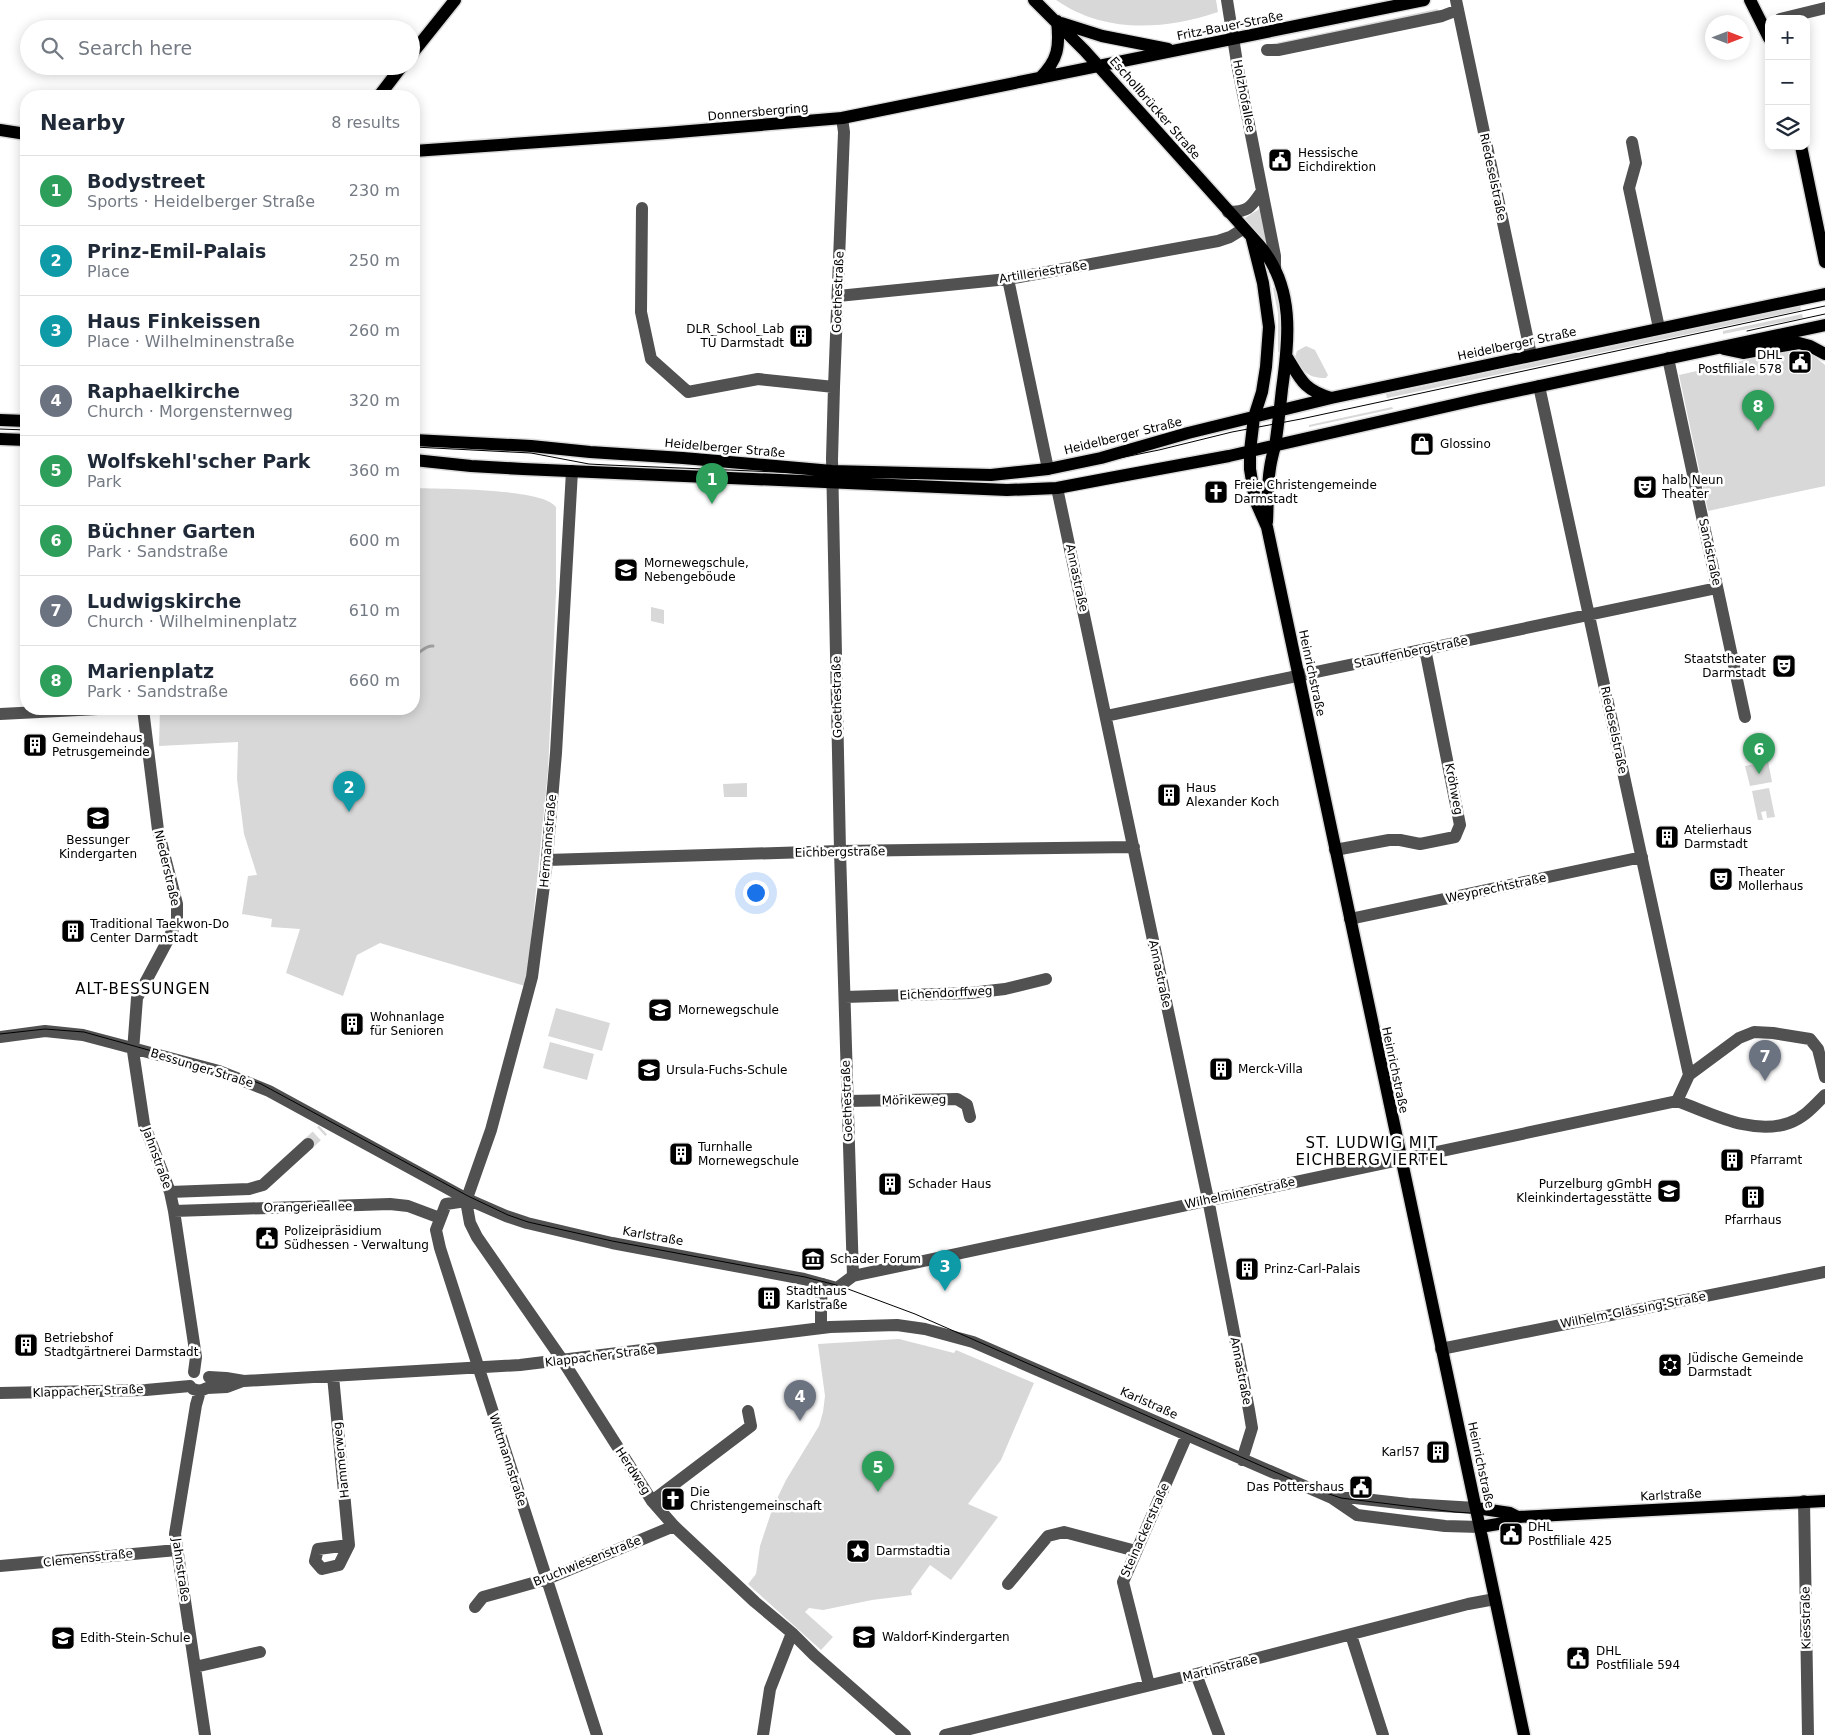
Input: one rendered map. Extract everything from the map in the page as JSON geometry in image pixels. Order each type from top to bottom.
[{"type":"main road","name":"Eschollbrücker Straße","points":[[1034,0],[1100,66],[1266,254],[1275,270],[1285,300],[1288,325],[1287,357],[1279,410]]},
{"type":"main road","name":"Fritz-Bauer-Straße","points":[[1100,66],[1424,0]]},
{"type":"main road","points":[[1750,0],[1765,21]]},
{"type":"main road","points":[[420,43],[452,1]]},
{"type":"main road","points":[[1040,78],[1056,58],[1058,41],[1057,21],[1102,36],[1175,51]]},
{"type":"main road","name":"Donnersbergring","points":[[420,151],[842,118],[1100,66]]},
{"type":"main road","points":[[384,90],[395,75]]},
{"type":"main road","points":[[0,130],[20,133]]},
{"type":"main road","points":[[1803,150],[1825,262]]},
{"type":"main road","name":"Eschollbrücker Straße","points":[[1252,239],[1263,283],[1269,327],[1262,392],[1254,416]]},
{"type":"main road","name":"Heidelberger Straße","points":[[420,461],[471,466],[572,471],[833,477],[991,475],[1048,469],[1101,458],[1254,416],[1331,398],[1825,294]]},
{"type":"main road","name":"Heidelberger Straße","points":[[420,440],[532,446],[573,451],[683,458],[833,477],[1007,490],[1057,488],[1250,451],[1539,386],[1825,326]]},
{"type":"main road","points":[[1722,348],[1743,353],[1799,343],[1810,346],[1825,354]]},
{"type":"main road","points":[[1287,357],[1303,383],[1315,393],[1331,398]]},
{"type":"main road","name":"Heinrichstraße","points":[[1267,527],[1270,468],[1279,410]]},
{"type":"main road","name":"Heinrichstraße","points":[[1254,416],[1250,451],[1251,479],[1255,500],[1267,527],[1524,1735]]},
{"type":"main road","points":[[0,420],[20,421]]},
{"type":"main road","points":[[0,439],[20,440]]},
{"type":"main road","points":[[572,471],[573,451]]},
{"type":"main road","name":"Karlstraße","points":[[1480,1527],[1504,1523],[1518,1517],[1825,1501]]},
{"type":"main road","name":"Karlstraße","points":[[1476,1508],[1510,1512],[1518,1517]]},
{"type":"street","name":"Holzhofallee","points":[[1227,0],[1238,69],[1275,256],[1275,270]]},
{"type":"street","points":[[1267,50],[1278,50],[1442,16],[1457,5]]},
{"type":"street","name":"Riedeselstraße","points":[[1457,5],[1531,355]]},
{"type":"street","points":[[1796,15],[1825,8]]},
{"type":"street","name":"Goethestraße","points":[[842,118],[844,132],[834,387],[833,477],[840,851],[853,1276]]},
{"type":"street","points":[[1632,142],[1636,164],[1629,188],[1659,328]]},
{"type":"street","points":[[1228,212],[1245,211],[1252,206],[1262,191]]},
{"type":"street","points":[[642,208],[641,312],[652,360],[688,392],[758,379],[834,387]]},
{"type":"street","name":"Artilleriestraße","points":[[838,296],[1008,279],[1218,240],[1230,237],[1243,229]]},
{"type":"street","points":[[1008,279],[1048,469]]},
{"type":"street","name":"Sandstraße","points":[[1668,358],[1745,717]]},
{"type":"street","name":"Riedeselstraße","points":[[1539,386],[1690,1075]]},
{"type":"street","name":"Hermannstraße","points":[[467,1200],[490,1130],[532,977],[547,860],[559,703],[572,471]]},
{"type":"street","name":"Annastraße","points":[[1057,488],[1208,1199],[1252,1428],[1242,1460]]},
{"type":"street","name":"Stauffenbergstraße","points":[[1106,716],[1717,588]]},
{"type":"street","name":"Kröhweg","points":[[1335,850],[1389,840],[1420,844],[1455,837],[1460,825],[1425,649]]},
{"type":"street","points":[[0,714],[20,713]]},
{"type":"street","name":"Niederstraße","points":[[133,1048],[137,998],[177,920],[177,904],[154,807],[144,715]]},
{"type":"street","name":"Eichbergstraße","points":[[547,860],[840,851],[1134,847]]},
{"type":"street","name":"Weyprechtstraße","points":[[1350,919],[1642,857]]},
{"type":"street","name":"Eichendorffweg","points":[[845,997],[970,993],[1005,989],[1046,979]]},
{"type":"street","name":"Bessunger Straße","points":[[0,1037],[45,1031],[83,1035],[237,1077],[269,1091],[326,1126],[467,1200]]},
{"type":"street","points":[[1825,1077],[1818,1049],[1810,1039],[1773,1032],[1754,1032],[1739,1038],[1690,1075],[1677,1101],[1760,1128],[1789,1123],[1808,1113],[1825,1095]]},
{"type":"street","name":"Jahnstraße","points":[[133,1048],[144,1124],[170,1192],[174,1210],[196,1357],[198,1382],[196,1405],[175,1534],[205,1735]]},
{"type":"street","name":"Mörikeweg","points":[[847,1101],[957,1099],[967,1105],[970,1117]]},
{"type":"street","name":"Wilhelminenstraße","points":[[837,1288],[853,1276],[1208,1199],[1677,1101]]},
{"type":"street","points":[[170,1192],[249,1188],[263,1185],[308,1144]]},
{"type":"street","points":[[440,1218],[446,1204],[467,1200]]},
{"type":"street","name":"Karlstraße","points":[[467,1200],[527,1223],[837,1288]]},
{"type":"street","name":"Herdweg","points":[[467,1200],[470,1223],[477,1237],[562,1361],[652,1501],[674,1526],[755,1602],[905,1735]]},
{"type":"street","name":"Orangerieallee","points":[[174,1210],[390,1204],[408,1206],[440,1218]]},
{"type":"street","name":"Wittmannstraße","points":[[440,1218],[436,1230],[440,1248],[597,1735]]},
{"type":"street","name":"Wilhelm-Glässing-Straße","points":[[1441,1349],[1825,1272]]},
{"type":"street","points":[[821,1328],[823,1284]]},
{"type":"street","name":"Klappacher Straße","points":[[0,1393],[176,1388],[198,1382],[226,1378],[244,1381],[478,1369],[562,1361],[821,1328],[897,1325],[954,1336]]},
{"type":"street","name":"Karlstraße","points":[[954,1336],[973,1342],[1332,1498],[1356,1515],[1445,1526],[1480,1527]]},
{"type":"street","name":"Hammerweg","points":[[333,1376],[349,1545]]},
{"type":"street","points":[[652,1501],[751,1426],[748,1411]]},
{"type":"street","name":"Steinackerstraße","points":[[1149,1685],[1123,1582],[1187,1435]]},
{"type":"street","name":"Karlstraße","points":[[1332,1498],[1355,1498],[1408,1504],[1476,1508]]},
{"type":"street","name":"Kiesstraße","points":[[1804,1501],[1808,1735]]},
{"type":"street","name":"Bruchwiesenstraße","points":[[475,1607],[483,1597],[547,1579],[674,1526]]},
{"type":"street","points":[[1008,1584],[1048,1536],[1064,1532],[1136,1551]]},
{"type":"street","name":"Clemensstraße","points":[[0,1566],[177,1550]]},
{"type":"street","name":"Martinstraße","points":[[945,1735],[1196,1674],[1468,1604],[1495,1599]]},
{"type":"street","points":[[762,1735],[770,1690],[792,1633]]},
{"type":"street","points":[[1351,1635],[1383,1735]]},
{"type":"street","points":[[196,1666],[260,1652]]},
{"type":"street","points":[[1196,1674],[1219,1735]]},
{"type":"shaded area","points":[[1056,0],[1216,0],[1218,12],[1177,22],[1135,26],[1094,19]]},
{"type":"shaded area","points":[[1437,9],[1440,12],[1273,47],[1271,44]]},
{"type":"shaded area","points":[[1261,208],[1267,246],[1245,218]]},
{"type":"shaded area","points":[[1276,287],[1280,300],[1282,352],[1278,352],[1278,313],[1273,288]]},
{"type":"shaded area","points":[[1800,306],[1801,310],[1387,398],[1386,394]]},
{"type":"shaded area","points":[[1802,314],[1803,318],[1723,334],[1723,331]]},
{"type":"shaded area","points":[[1306,346],[1315,350],[1328,375],[1326,378],[1310,375],[1298,362],[1295,357],[1297,351]]},
{"type":"shaded area","points":[[1790,350],[1812,354],[1825,365],[1825,486],[1708,511],[1679,375]]},
{"type":"shaded area","points":[[1392,407],[1393,409],[1309,427],[1309,425]]},
{"type":"shaded area","points":[[420,488],[467,489],[512,493],[532,496],[547,501],[556,507],[556,593],[548,771],[525,986],[380,943],[357,955],[343,996],[286,973],[300,929],[271,927],[272,919],[242,914],[248,876],[257,875],[244,834],[237,779],[238,742],[159,746],[160,715],[420,715]]},
{"type":"shaded area","points":[[651,607],[664,610],[664,624],[651,621]]},
{"type":"shaded area","points":[[1768,761],[1772,782],[1750,786],[1745,766]]},
{"type":"shaded area","points":[[747,783],[747,797],[724,797],[723,784]]},
{"type":"shaded area","points":[[1769,788],[1775,817],[1767,818],[1766,811],[1761,812],[1763,820],[1758,820],[1752,791]]},
{"type":"shaded area","points":[[556,1008],[610,1023],[602,1051],[548,1036]]},
{"type":"shaded area","points":[[550,1042],[594,1054],[587,1080],[543,1068]]},
{"type":"shaded area","points":[[899,1339],[954,1353],[956,1350],[1034,1383],[1001,1460],[968,1504],[998,1517],[951,1580],[930,1565],[911,1591],[912,1595],[872,1600],[823,1610],[809,1608],[805,1612],[833,1637],[821,1650],[748,1584],[756,1574],[760,1546],[773,1507],[786,1480],[819,1426],[825,1396],[818,1344]]},
{"type":"waterway","points":[[420,652],[433,646]]},
{"type":"tunnel","points":[[308,1144],[323,1130]]},
{"type":"tram line","points":[[420,447],[531,453],[589,464],[946,479],[1000,478],[1045,473],[1159,450],[1232,432],[1301,419],[1825,306]]},
{"type":"tram line","points":[[1747,331],[1825,314]]},
{"type":"tram line","points":[[0,429],[20,430]]},
{"type":"tram line","points":[[0,1034],[45,1029],[84,1032],[238,1075],[261,1084],[468,1196],[508,1215],[528,1222],[612,1241],[805,1277],[840,1286],[915,1314],[1314,1489],[1341,1498],[1455,1512],[1502,1515],[1825,1499]]},
{"type":"place","name":"Hessische Eichdirektion","points":[[1280,160]]},
{"type":"place","name":"DLR_School_Lab TU Darmstadt","points":[[801,336]]},
{"type":"place","name":"DHL Postfiliale 578","points":[[1800,362]]},
{"type":"place","name":"Marienplatz","points":[[1758,431]]},
{"type":"place","name":"Glossino","points":[[1422,444]]},
{"type":"place","name":"halb Neun Theater","points":[[1645,487]]},
{"type":"place","name":"Freie Christengemeinde Darmstadt","points":[[1216,492]]},
{"type":"place","name":"Bodystreet","points":[[712,504]]},
{"type":"place","name":"Mornewegschule, Nebengeböude","points":[[626,570]]},
{"type":"place","name":"Staatstheater Darmstadt","points":[[1784,666]]},
{"type":"place","name":"Gemeindehaus Petrusgemeinde","points":[[35,745]]},
{"type":"place","name":"Büchner Garten","points":[[1759,774]]},
{"type":"place","name":"Haus Alexander Koch","points":[[1169,795]]},
{"type":"place","name":"Prinz-Emil-Palais","points":[[349,812]]},
{"type":"place","name":"Bessunger Kindergarten","points":[[98,818]]},
{"type":"place","name":"Atelierhaus Darmstadt","points":[[1667,837]]},
{"type":"place","name":"Theater Mollerhaus","points":[[1721,879]]},
{"type":"place","name":"Traditional Taekwon-Do Center Darmstadt","points":[[73,931]]},
{"type":"place","name":"Mornewegschule","points":[[660,1010]]},
{"type":"place","name":"Wohnanlage für Senioren","points":[[352,1024]]},
{"type":"place","name":"Merck-Villa","points":[[1221,1069]]},
{"type":"place","name":"Ursula-Fuchs-Schule","points":[[649,1070]]},
{"type":"place","name":"Ludwigskirche","points":[[1765,1081]]},
{"type":"place","name":"Turnhalle Mornewegschule","points":[[681,1154]]},
{"type":"place","name":"Pfarramt","points":[[1732,1160]]},
{"type":"place","name":"Schader Haus","points":[[890,1184]]},
{"type":"place","name":"Purzelburg gGmbH Kleinkindertagesstätte","points":[[1669,1191]]},
{"type":"place","name":"Pfarrhaus","points":[[1753,1197]]},
{"type":"place","name":"Polizeipräsidium Südhessen - Verwaltung","points":[[267,1238]]},
{"type":"place","name":"Schader Forum","points":[[813,1259]]},
{"type":"place","name":"Prinz-Carl-Palais","points":[[1247,1269]]},
{"type":"place","name":"Haus Finkeissen","points":[[945,1291]]},
{"type":"place","name":"Stadthaus Karlstraße","points":[[769,1298]]},
{"type":"place","name":"Betriebshof Stadtgärtnerei Darmstadt","points":[[26,1345]]},
{"type":"place","name":"Jüdische Gemeinde Darmstadt","points":[[1670,1365]]},
{"type":"place","name":"Raphaelkirche","points":[[800,1421]]},
{"type":"place","name":"Karl57","points":[[1438,1452]]},
{"type":"place","name":"Das Pottershaus","points":[[1361,1487]]},
{"type":"place","name":"Wolfskehl'scher Park","points":[[878,1492]]},
{"type":"place","name":"Die Christengemeinschaft","points":[[673,1499]]},
{"type":"place","name":"DHL Postfiliale 425","points":[[1511,1534]]},
{"type":"place","name":"Darmstadtia","points":[[858,1551]]},
{"type":"place","name":"Waldorf-Kindergarten","points":[[864,1637]]},
{"type":"place","name":"Edith-Stein-Schule","points":[[63,1638]]},
{"type":"place","name":"DHL Postfiliale 594","points":[[1578,1658]]},
{"type":"district","name":"ALT-BESSUNGEN","points":[[143,989]]},
{"type":"district","name":"ST. LUDWIG MIT EICHBERGVIERTEL","points":[[1372,1152]]}]
